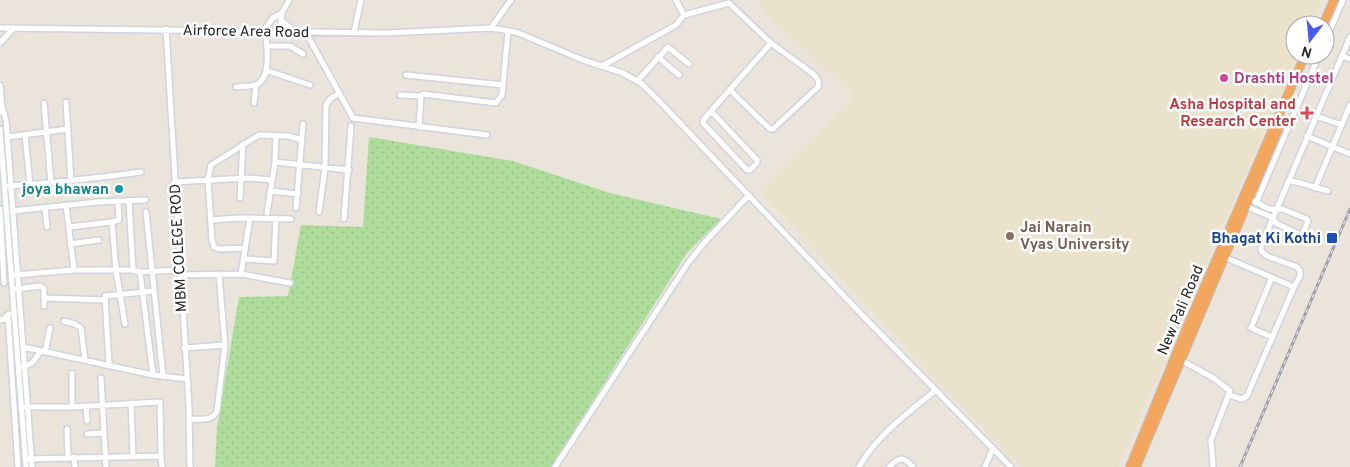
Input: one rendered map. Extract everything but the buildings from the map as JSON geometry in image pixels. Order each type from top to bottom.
[{"type":"highway","points":[[1322,15],[1328,0]]},
{"type":"highway","points":[[1327,15],[1334,0]]},
{"type":"highway","name":"New Pali Road","points":[[1130,467],[1247,202],[1301,65]]},
{"type":"highway","name":"New Pali Road","points":[[1136,467],[1306,65]]},
{"type":"street","points":[[354,32],[362,0]]},
{"type":"street","points":[[491,28],[511,0]]},
{"type":"street","points":[[676,0],[684,15]]},
{"type":"street","points":[[1335,19],[1343,0]]},
{"type":"street","points":[[280,32],[282,13],[286,1]]},
{"type":"street","points":[[602,66],[676,25],[684,15],[728,1],[772,43],[818,79],[818,87],[773,129],[730,90]]},
{"type":"street","points":[[236,87],[256,85],[268,71],[265,31],[273,18],[282,13]]},
{"type":"street","points":[[281,20],[295,32]]},
{"type":"street","name":"Airforce Area Road","points":[[0,39],[0,28],[396,33],[491,28],[524,34],[582,60],[623,73],[637,81],[659,101],[1011,467]]},
{"type":"street","points":[[0,43],[15,28]]},
{"type":"street","name":"MBM COLEGE ROD","points":[[166,29],[184,348],[190,419],[190,467]]},
{"type":"street","points":[[305,31],[338,94],[353,118],[487,135]]},
{"type":"street","points":[[400,95],[421,96],[426,94],[496,102],[502,96],[508,31]]},
{"type":"street","points":[[1230,395],[1242,399],[1247,396],[1300,276],[1300,271],[1297,267],[1267,256],[1261,251],[1261,246],[1350,37]]},
{"type":"street","points":[[711,111],[757,160],[758,163],[750,170],[747,170],[704,123],[704,119],[711,111],[772,43]]},
{"type":"street","points":[[266,46],[290,46],[303,54]]},
{"type":"street","points":[[637,81],[666,48],[670,47],[689,64]]},
{"type":"street","points":[[1342,56],[1350,59]]},
{"type":"street","points":[[658,57],[679,75]]},
{"type":"street","points":[[1247,202],[1314,65]]},
{"type":"street","points":[[268,71],[310,85]]},
{"type":"street","points":[[406,75],[503,85]]},
{"type":"street","points":[[254,103],[256,85]]},
{"type":"street","points":[[0,86],[1,110],[6,120],[11,186],[9,213],[15,275]]},
{"type":"street","points":[[319,212],[325,168],[326,105],[330,99],[338,94]]},
{"type":"street","points":[[419,127],[421,96]]},
{"type":"street","points":[[66,102],[71,181]]},
{"type":"street","points":[[44,103],[51,183]]},
{"type":"street","points":[[1315,188],[1350,106]]},
{"type":"street","points":[[1316,116],[1342,125]]},
{"type":"street","points":[[296,208],[303,124]]},
{"type":"street","points":[[344,219],[351,126]]},
{"type":"street","points":[[0,129],[15,275],[14,308],[32,467]]},
{"type":"street","points":[[7,137],[68,129]]},
{"type":"street","points":[[25,135],[30,186]]},
{"type":"street","points":[[246,248],[214,248],[208,180],[211,165],[259,135],[288,136],[302,140]]},
{"type":"street","points":[[266,213],[275,162],[276,136]]},
{"type":"street","points":[[1307,136],[1350,154]]},
{"type":"street","points":[[240,198],[243,144]]},
{"type":"street","points":[[275,162],[349,170]]},
{"type":"street","points":[[5,186],[30,186],[141,172]]},
{"type":"street","points":[[174,182],[242,178],[272,180]]},
{"type":"street","points":[[1289,180],[1328,192]]},
{"type":"street","points":[[271,191],[298,194]]},
{"type":"street","points":[[555,467],[688,263],[749,195]]},
{"type":"street","points":[[44,306],[44,290],[42,287],[15,287],[2,283],[0,210],[9,213],[66,205],[146,200]]},
{"type":"street","points":[[69,227],[119,220],[118,201]]},
{"type":"street","points":[[129,201],[133,270]]},
{"type":"street","points":[[1247,202],[1269,208],[1282,209],[1307,219],[1308,222],[1303,233],[1300,235],[1276,223],[1273,218],[1247,202]]},
{"type":"street","points":[[66,205],[74,270]]},
{"type":"street","points":[[45,208],[47,227]]},
{"type":"street","points":[[146,212],[163,376]]},
{"type":"street","points":[[211,220],[250,218],[291,219]]},
{"type":"street","points":[[241,274],[250,218]]},
{"type":"street","points":[[244,259],[274,261],[276,218]]},
{"type":"street","points":[[112,222],[116,270],[125,324]]},
{"type":"street","points":[[70,244],[99,240]]},
{"type":"street","points":[[1224,257],[1294,287]]},
{"type":"street","points":[[15,275],[74,270],[133,270],[140,272],[241,274],[290,283]]},
{"type":"street","points":[[140,272],[153,374]]},
{"type":"street","points":[[190,419],[210,419],[215,416],[225,345],[219,274]]},
{"type":"street","points":[[1272,277],[1251,328],[1272,337]]},
{"type":"street","points":[[15,287],[23,347],[22,368]]},
{"type":"street","points":[[109,364],[105,296],[154,291]]},
{"type":"street","points":[[44,298],[105,300]]},
{"type":"street","points":[[0,320],[8,316],[14,308]]},
{"type":"street","points":[[8,316],[18,467]]},
{"type":"street","points":[[64,321],[76,324],[80,328],[85,360]]},
{"type":"street","points":[[22,368],[32,363],[43,351],[50,328]]},
{"type":"street","points":[[184,348],[225,345]]},
{"type":"street","points":[[23,347],[163,376],[187,379]]},
{"type":"street","points":[[1181,360],[1230,391],[1211,440],[1214,467]]},
{"type":"street","points":[[72,373],[72,407]]},
{"type":"street","points":[[101,378],[106,467]]},
{"type":"street","points":[[859,467],[872,448],[936,390]]},
{"type":"street","points":[[25,407],[72,407],[160,402],[162,467]]},
{"type":"street","points":[[131,404],[133,456]]},
{"type":"street","points":[[86,406],[86,420]]},
{"type":"street","points":[[25,407],[24,444],[26,467]]},
{"type":"street","points":[[67,429],[71,457],[75,467]]},
{"type":"street","points":[[87,434],[104,433]]},
{"type":"street","points":[[17,444],[24,444]]},
{"type":"street","points":[[985,467],[993,448]]},
{"type":"street","points":[[26,460],[71,457],[162,456]]},
{"type":"street","points":[[889,467],[896,460],[901,459],[907,460],[913,467]]},
{"type":"street","points":[[1002,467],[1006,462]]},
{"type":"shaded area","name":"Jai Narain Vyas University","points":[[760,0],[1321,0],[1315,15],[1285,15],[1285,65],[1294,65],[1198,281],[1119,467],[1022,467],[926,369],[759,190],[855,96],[764,12]]},
{"type":"green space","points":[[369,137],[513,161],[610,193],[721,219],[687,253],[551,467],[215,467],[217,428],[239,297],[288,296],[301,225],[363,227]]},
{"type":"railway","points":[[1240,467],[1350,209]]},
{"type":"place","name":"Drashti Hostel","points":[[1224,78]]},
{"type":"place","name":"Asha Hospital and Research Center","points":[[1307,113]]},
{"type":"place","name":"joya bhawan","points":[[119,189]]},
{"type":"place","name":"Jai Narain Vyas University","points":[[1010,236]]},
{"type":"place","name":"Bhagat Ki Kothi","points":[[1332,238]]}]
